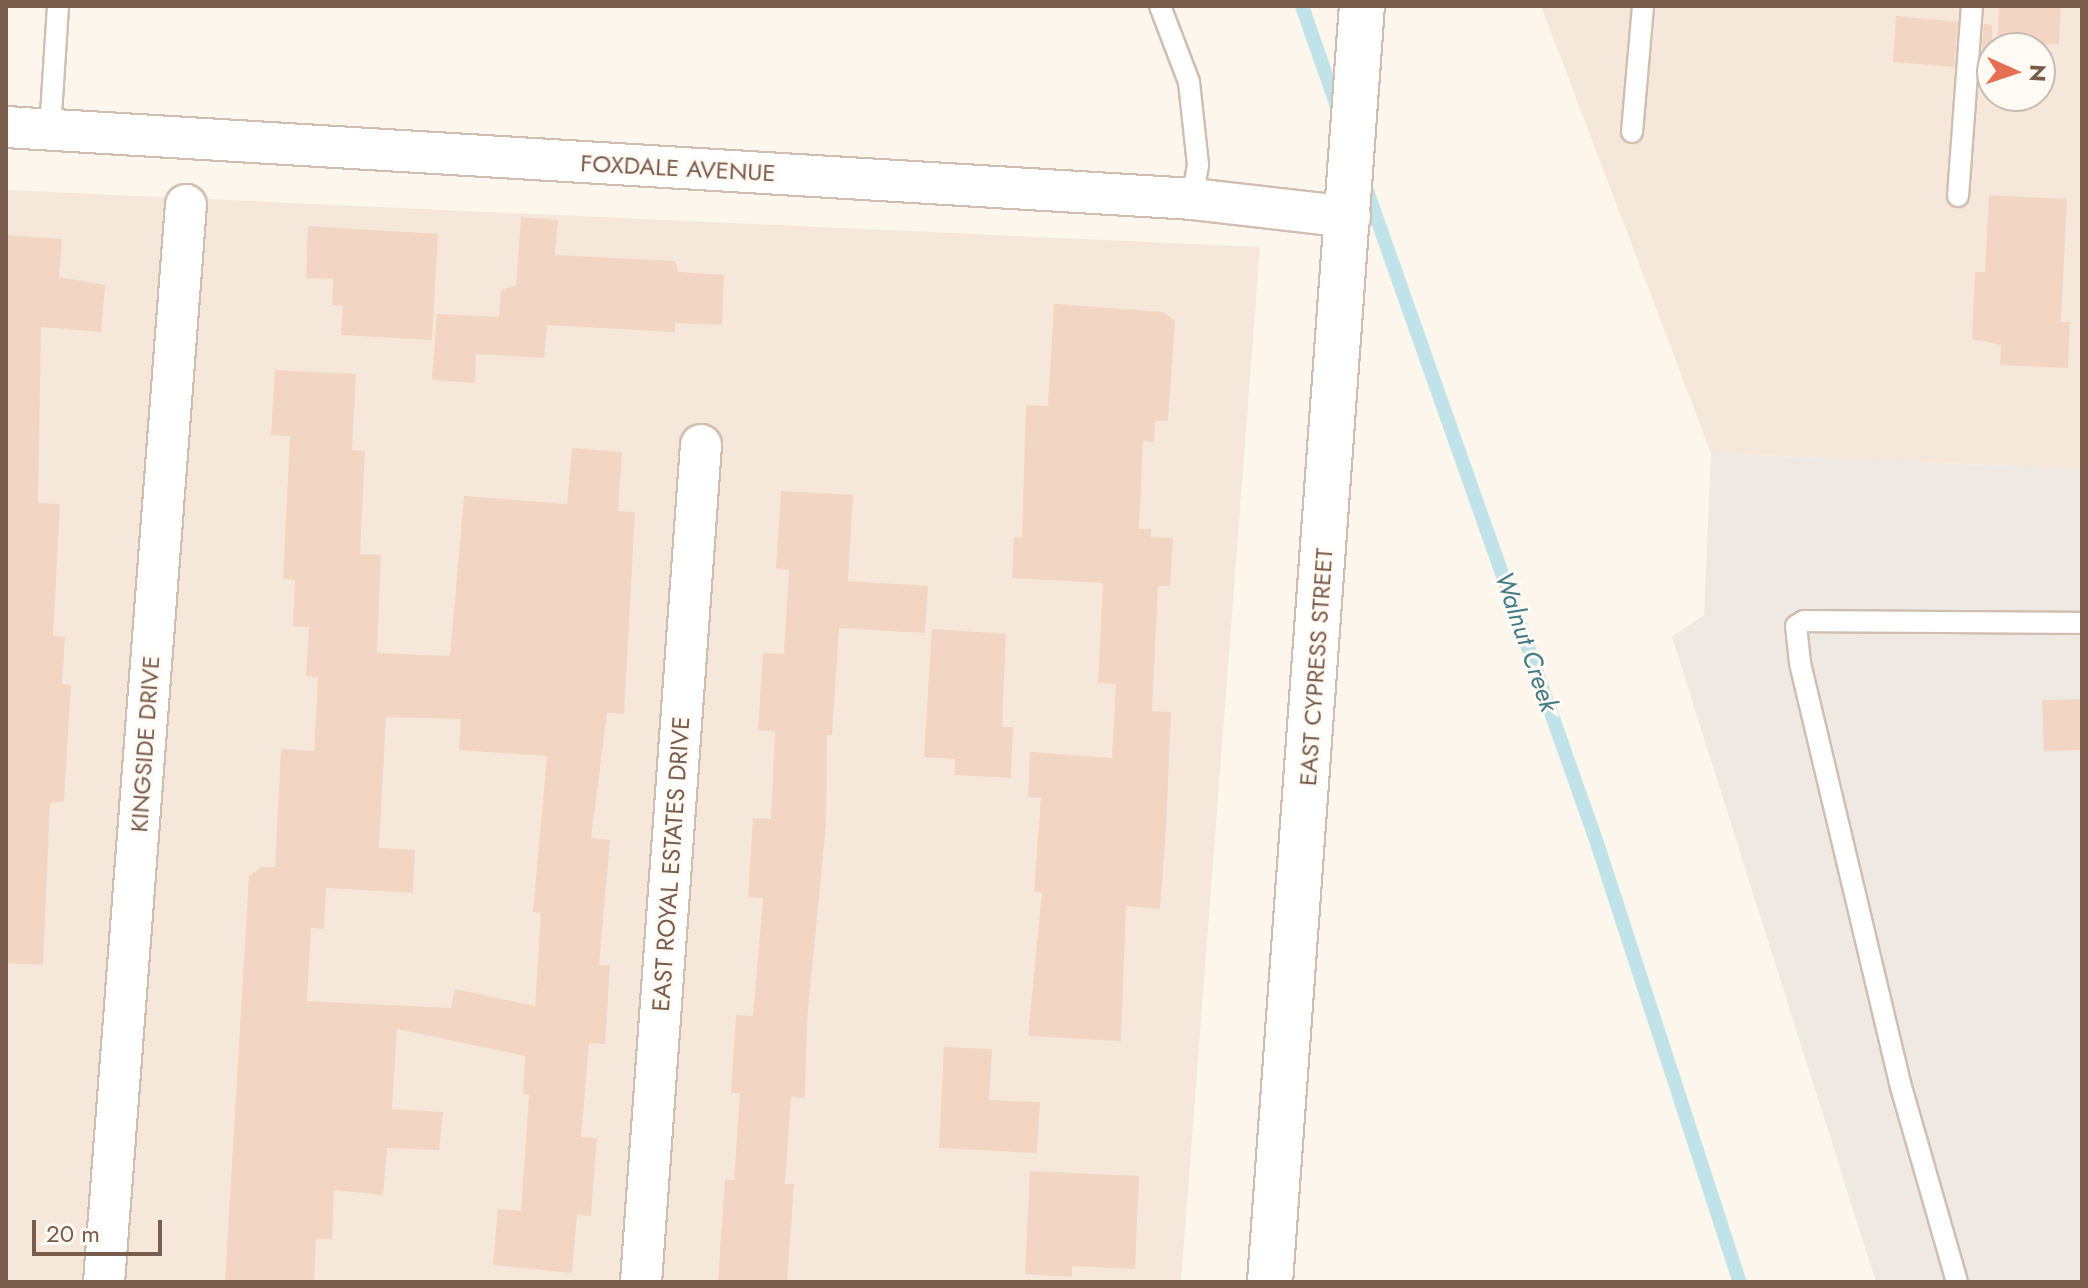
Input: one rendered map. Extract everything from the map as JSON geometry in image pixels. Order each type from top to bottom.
[{"type":"street","name":"EAST CYPRESS STREET","points":[[1270,1282],[1346,270],[1344,216],[1362,6]]},
{"type":"street","name":"FOXDALE AVENUE","points":[[6,127],[1192,199],[1344,216]]},
{"type":"street","name":"KINGSIDE DRIVE","points":[[104,1282],[186,205]]},
{"type":"street","name":"EAST ROYAL ESTATES DRIVE","points":[[641,1282],[701,445]]},
{"type":"lane","points":[[50,130],[58,6]]},
{"type":"lane","points":[[1160,6],[1189,82],[1198,165],[1192,199]]},
{"type":"lane","points":[[1632,132],[1643,6]]},
{"type":"lane","points":[[1958,196],[1972,6]]},
{"type":"lane","points":[[1957,1282],[1896,1068],[1800,663],[1796,626],[1804,621],[2082,623]]},
{"type":"shaded area","points":[[1541,6],[2082,6],[2082,469],[1711,453]]},
{"type":"shaded area","points":[[6,190],[1260,247],[1181,1282],[6,1282]]},
{"type":"shaded area","points":[[1711,453],[2082,469],[2082,1282],[1876,1282],[1672,637],[1704,615]]},
{"type":"building","points":[[1999,6],[2061,6],[2059,44],[2056,44],[2056,32],[1998,32]]},
{"type":"building","points":[[1896,16],[1958,22],[1954,67],[1893,62]]},
{"type":"building","points":[[1984,24],[1992,25],[1992,32],[1983,32]]},
{"type":"building","points":[[1989,195],[2067,199],[2061,322],[2070,322],[2068,368],[2000,365],[2001,345],[1972,339],[1975,272],[1985,272]]},
{"type":"building","points":[[521,217],[558,220],[555,255],[675,261],[678,272],[724,275],[722,325],[675,323],[675,332],[547,325],[544,358],[476,354],[475,383],[432,380],[437,314],[499,317],[501,290],[516,286]]},
{"type":"building","points":[[308,226],[438,234],[432,340],[341,335],[343,306],[332,305],[333,279],[306,278]]},
{"type":"building","points":[[6,235],[62,239],[59,277],[105,285],[101,332],[41,327],[38,503],[60,504],[53,636],[65,637],[62,684],[71,685],[64,801],[50,803],[43,965],[6,963]]},
{"type":"building","points":[[1054,304],[1164,312],[1175,321],[1168,421],[1155,421],[1154,442],[1143,441],[1139,529],[1151,529],[1151,537],[1173,538],[1170,586],[1158,586],[1152,711],[1171,712],[1160,909],[1126,906],[1121,1041],[1028,1036],[1042,893],[1034,892],[1041,798],[1028,797],[1030,752],[1112,758],[1116,684],[1098,683],[1103,583],[1012,578],[1014,537],[1022,537],[1026,405],[1048,406]]},
{"type":"building","points":[[275,370],[356,374],[352,450],[365,451],[360,554],[381,555],[377,653],[450,656],[464,496],[567,504],[572,448],[622,452],[618,511],[635,512],[624,714],[607,713],[591,838],[610,840],[599,965],[610,965],[605,1044],[589,1043],[581,1137],[597,1138],[591,1216],[577,1215],[572,1273],[493,1265],[498,1209],[521,1211],[529,1095],[523,1094],[525,1056],[397,1029],[392,1109],[443,1112],[439,1150],[387,1148],[383,1195],[334,1190],[332,1239],[316,1239],[314,1282],[225,1282],[249,876],[262,867],[275,867],[281,749],[314,751],[318,677],[306,676],[309,627],[293,626],[295,580],[283,579],[290,436],[271,435]],"holes":[[[386,717],[461,719],[459,750],[547,756],[533,912],[541,913],[535,1006],[455,989],[451,1008],[307,1001],[311,928],[324,929],[326,888],[413,893],[415,850],[379,848]]]},
{"type":"building","points":[[781,491],[853,495],[848,581],[928,586],[925,633],[839,628],[832,735],[827,735],[826,824],[807,1021],[805,1098],[791,1097],[785,1184],[794,1184],[787,1282],[718,1282],[725,1180],[734,1180],[740,1093],[731,1093],[736,1015],[753,1016],[763,898],[748,897],[753,818],[771,819],[775,731],[758,730],[763,653],[784,654],[789,570],[776,569]]},
{"type":"building","points":[[932,629],[1006,634],[1002,727],[1013,727],[1011,778],[954,775],[955,759],[924,757]]},
{"type":"building","points":[[2082,699],[2082,750],[2044,751],[2042,700]]},
{"type":"building","points":[[944,1047],[992,1049],[989,1100],[1040,1102],[1037,1153],[939,1148]]},
{"type":"building","points":[[1030,1171],[1139,1176],[1135,1269],[1072,1266],[1072,1277],[1025,1274]]},
{"type":"waterway","name":"Walnut Creek","points":[[1302,6],[1339,112]]},
{"type":"waterway","name":"Walnut Creek","points":[[1365,185],[1598,846],[1740,1282]]}]
